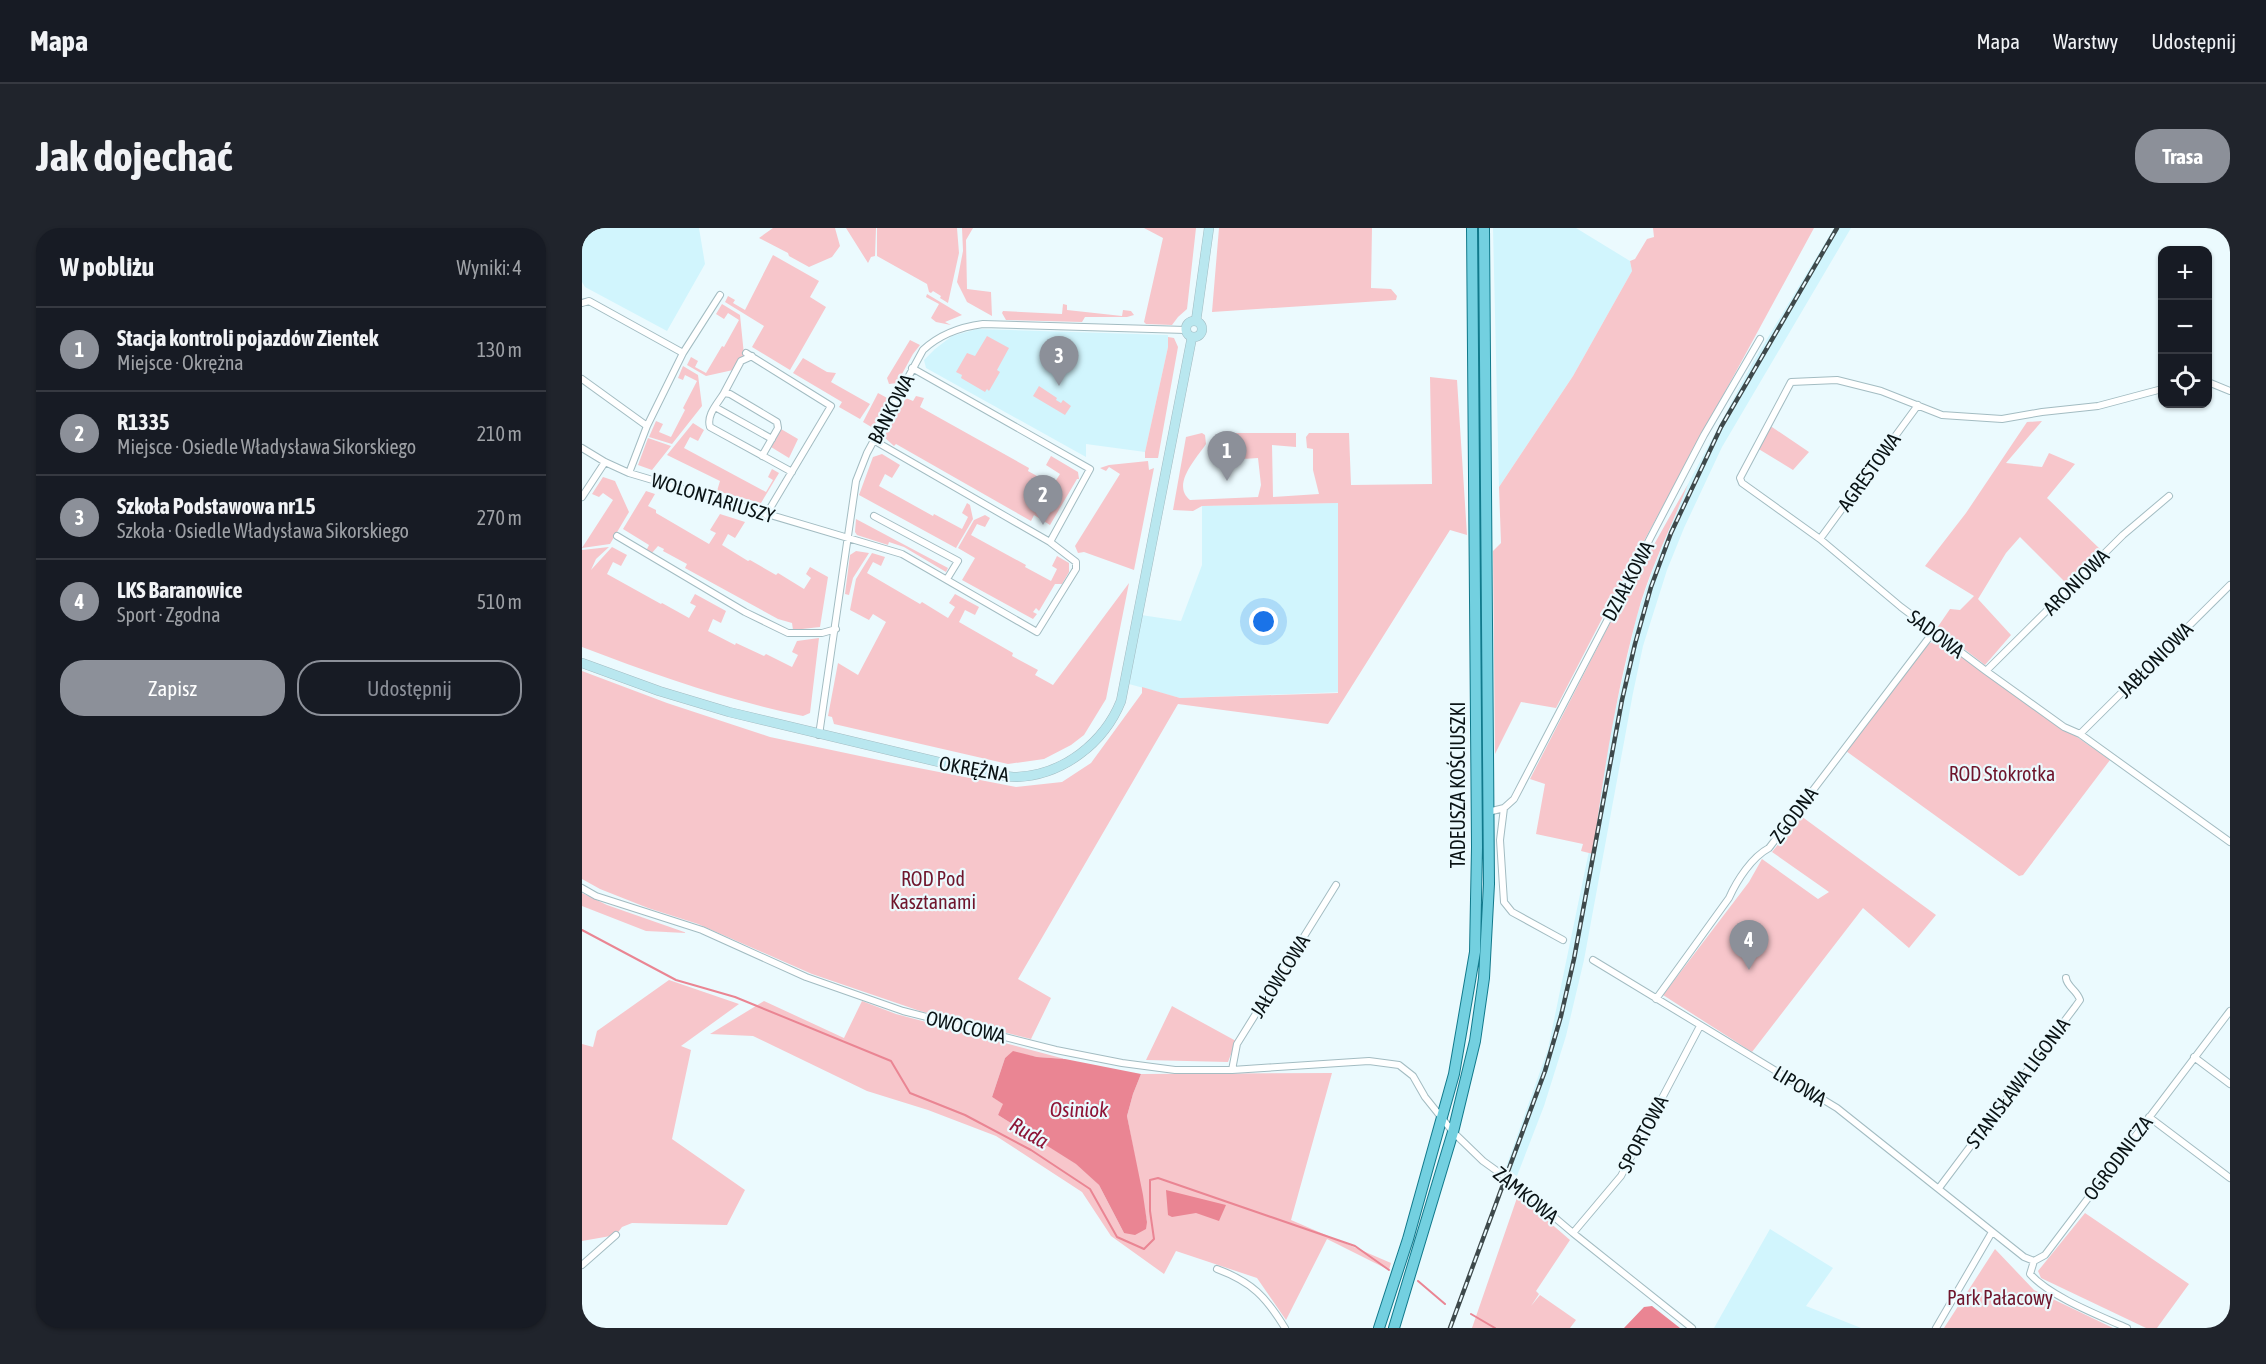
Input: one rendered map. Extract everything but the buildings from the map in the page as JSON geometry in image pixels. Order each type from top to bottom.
[{"type":"main road","name":"TADEUSZA KOŚCIUSZKI","points":[[1379,1328],[1408,1239],[1462,1038],[1476,938],[1472,228]]},
{"type":"main road","name":"TADEUSZA KOŚCIUSZKI","points":[[1394,1328],[1453,1132],[1475,1041],[1484,978],[1489,884],[1484,228]]},
{"type":"street","name":"OKRĘŻNA","points":[[582,663],[670,695],[729,712],[989,774],[1018,777],[1049,771],[1070,761],[1099,738],[1117,710],[1124,688],[1189,333],[1197,336],[1202,331],[1202,327],[1196,321],[1209,228]]},
{"type":"street","points":[[629,473],[647,426],[683,353],[720,295]]},
{"type":"street","points":[[582,303],[589,301],[683,353]]},
{"type":"street","name":"BANKOWA","points":[[819,735],[856,481],[865,458],[923,350],[935,339],[955,329],[975,325],[1189,333]]},
{"type":"street","name":"DZIAŁKOWA","points":[[1504,808],[1514,799],[1522,785],[1704,435],[1760,339]]},
{"type":"street","points":[[766,514],[792,472],[831,406],[749,354],[741,361],[708,423],[710,428],[792,472]]},
{"type":"street","points":[[874,441],[1050,542],[1090,469],[912,368]]},
{"type":"street","points":[[582,378],[647,426]]},
{"type":"street","name":"SADOWA","points":[[1918,405],[1881,391],[1837,380],[1791,382],[1740,478],[1742,483],[1820,539],[1901,607],[1986,671],[2064,727],[2080,734],[2230,842]]},
{"type":"street","points":[[2212,384],[2230,391]]},
{"type":"street","points":[[1918,405],[1942,415],[2002,419],[2098,406],[2158,390]]},
{"type":"street","points":[[724,393],[730,394],[777,422],[778,428],[762,456]]},
{"type":"street","name":"AGRESTOWA","points":[[1820,539],[1918,405]]},
{"type":"street","points":[[715,407],[772,439]]},
{"type":"street","name":"WOLONTARIUSZY","points":[[582,448],[629,473],[902,554],[1037,632],[1076,569],[1076,562],[1071,556],[1050,542]]},
{"type":"street","points":[[582,497],[605,462]]},
{"type":"street","name":"ARONIOWA","points":[[1986,671],[2123,535],[2169,496]]},
{"type":"street","points":[[874,516],[958,561],[946,579]]},
{"type":"street","points":[[617,536],[745,612],[788,633],[822,633],[836,629]]},
{"type":"street","name":"JABŁONIOWA","points":[[2080,734],[2230,585]]},
{"type":"street","name":"ZGODNA","points":[[1656,999],[1729,898],[1735,885],[1760,853],[1769,848],[1934,631]]},
{"type":"street","points":[[1488,812],[1504,808],[1500,840],[1504,902],[1512,912],[1563,940]]},
{"type":"street","name":"JAŁOWCOWA","points":[[1232,1070],[1238,1044],[1336,885]]},
{"type":"street","name":"OWOCOWA","points":[[582,888],[596,896],[702,930],[806,977],[903,1011],[1056,1050],[1122,1063],[1175,1070],[1232,1070],[1369,1060]]},
{"type":"street","name":"LIPOWA","points":[[1593,960],[1837,1108],[1992,1232]]},
{"type":"street","name":"STANISŁAWA LIGONIA","points":[[1939,1188],[2080,1000],[2078,993],[2067,983],[2066,978]]},
{"type":"street","name":"OGRODNICZA","points":[[2034,1261],[2045,1256],[2230,1011]]},
{"type":"street","name":"SPORTOWA","points":[[1573,1233],[1621,1176],[1700,1026]]},
{"type":"street","points":[[2194,1057],[2230,1084]]},
{"type":"street","name":"ZAMKOWA","points":[[1369,1060],[1390,1063],[1407,1070],[1453,1132],[1483,1161],[1515,1184],[1692,1328]]},
{"type":"street","points":[[2148,1117],[2230,1178]]},
{"type":"street","points":[[1936,1328],[1992,1232],[2024,1257],[2034,1261],[2030,1274],[2037,1281],[2079,1306],[2127,1328]]},
{"type":"street","points":[[582,1264],[616,1235]]},
{"type":"street","points":[[1217,1269],[1254,1287],[1266,1299],[1285,1328]]},
{"type":"shaded area","points":[[582,228],[699,228],[705,264],[667,331],[585,287],[582,282]]},
{"type":"shaded area","points":[[1493,228],[1576,228],[1630,261],[1632,271],[1573,376],[1499,487]]},
{"type":"shaded area","points":[[1834,228],[1851,228],[1722,447],[1667,570],[1643,646],[1584,960],[1566,1036],[1544,1106],[1517,1176],[1505,1170],[1548,1049],[1589,851],[1611,729],[1637,615],[1688,484],[1752,364]]},
{"type":"shaded area","points":[[977,329],[1168,335],[1168,347],[1145,452],[1086,444],[1086,457],[926,368],[924,360],[952,336]]},
{"type":"shaded area","points":[[1338,503],[1342,692],[1180,698],[1129,684],[1141,615],[1181,621],[1202,565],[1202,506]]},
{"type":"shaded area","points":[[1770,1229],[1833,1268],[1806,1306],[1861,1328],[1714,1328]]},
{"type":"green space","points":[[773,228],[835,228],[840,246],[832,257],[809,267],[759,238]]},
{"type":"green space","points":[[846,228],[876,228],[875,256],[871,257],[868,263]]},
{"type":"green space","points":[[877,228],[957,228],[959,253],[948,303],[933,291],[929,292],[927,284],[877,256]]},
{"type":"green space","points":[[962,228],[973,228],[966,240],[967,289],[991,292],[992,316],[967,302],[957,282],[963,251]]},
{"type":"green space","points":[[1144,228],[1196,228],[1187,309],[1172,325],[1144,322],[1163,238]]},
{"type":"green space","points":[[1219,228],[1372,228],[1371,288],[1391,289],[1397,296],[1396,300],[1212,312]]},
{"type":"green space","points":[[1653,228],[1814,228],[1607,609],[1556,708],[1521,702],[1495,754],[1493,551],[1501,543],[1499,487],[1573,376],[1632,271],[1630,261],[1635,259],[1647,239],[1654,237]]},
{"type":"green space","points":[[773,255],[819,281],[810,297],[826,307],[790,370],[752,347],[764,326],[725,302],[728,296],[735,300],[733,303],[745,310]]},
{"type":"green space","points":[[927,294],[962,315],[945,322],[951,325],[936,322],[931,318],[939,304],[926,297]]},
{"type":"green space","points":[[722,304],[740,315],[744,355],[733,370],[706,376],[687,365],[691,357],[698,361],[695,367],[706,373],[722,346],[724,347],[739,320],[728,313],[724,319],[716,314]]},
{"type":"green space","points":[[1063,304],[1067,305],[1067,310],[1122,316],[1123,310],[1131,311],[1134,315],[1127,317],[1085,317],[1082,322],[1006,320],[1002,313],[1003,311],[1062,314]]},
{"type":"green space","points":[[987,336],[1009,348],[997,370],[1000,372],[989,391],[987,389],[985,392],[961,378],[962,375],[956,372],[967,353],[975,356]]},
{"type":"green space","points":[[1168,337],[1174,338],[1178,347],[1158,458],[1145,458],[1168,347]]},
{"type":"green space","points":[[910,340],[920,345],[897,383],[889,384],[887,378]]},
{"type":"green space","points":[[803,358],[827,372],[836,373],[831,382],[870,404],[860,419],[839,407],[842,402],[793,373]]},
{"type":"green space","points":[[683,366],[698,375],[702,406],[672,444],[649,437],[656,421],[663,424],[659,432],[671,437],[685,410],[683,408],[697,381],[685,375],[683,380],[678,378]]},
{"type":"green space","name":"ROD Pod Kasztanami","points":[[1430,377],[1457,380],[1467,535],[1450,530],[1328,724],[1178,704],[1018,979],[1051,998],[1031,1039],[920,1011],[812,974],[698,924],[648,908],[600,889],[582,879],[582,671],[667,703],[770,737],[1016,787],[1062,782],[1091,763],[1142,693],[1142,687],[1180,698],[1338,693],[1338,503],[1202,506],[1193,511],[1173,510],[1186,437],[1202,433],[1205,435],[1206,444],[1184,480],[1185,494],[1190,500],[1258,497],[1261,485],[1258,458],[1237,458],[1223,452],[1219,448],[1221,433],[1296,433],[1296,447],[1272,445],[1273,497],[1319,494],[1313,470],[1313,449],[1307,448],[1306,437],[1309,433],[1349,433],[1351,485],[1432,484]]},
{"type":"green space","points":[[1039,386],[1057,398],[1056,400],[1061,403],[1063,400],[1071,406],[1065,415],[1033,396]]},
{"type":"green space","points":[[878,393],[889,399],[873,428],[863,422]]},
{"type":"green space","points":[[916,396],[924,398],[920,407],[1029,468],[1028,471],[1053,485],[1060,474],[1046,465],[1051,456],[1078,472],[1079,479],[1050,525],[1034,515],[1031,521],[896,444],[894,446],[884,437],[906,398],[913,401]]},
{"type":"green space","points":[[2042,421],[2006,463],[2042,467],[2049,453],[2075,464],[2047,498],[2100,549],[2066,583],[2020,537],[2006,553],[1978,599],[2011,635],[1985,665],[1937,628],[1950,609],[1960,610],[1974,596],[1925,566],[1966,513],[2027,422]]},
{"type":"green space","points":[[693,423],[704,430],[698,441],[690,437],[684,448],[766,492],[773,480],[768,477],[772,469],[779,473],[761,503],[717,491],[720,481],[667,455]]},
{"type":"green space","points":[[1769,425],[1809,452],[1793,470],[1757,448]]},
{"type":"green space","points":[[781,429],[798,439],[789,458],[771,447]]},
{"type":"green space","points":[[648,438],[671,446],[652,470],[638,465]]},
{"type":"green space","points":[[882,454],[900,465],[892,478],[885,474],[879,486],[962,529],[968,517],[962,513],[967,503],[970,505],[973,519],[956,548],[859,495],[873,457]]},
{"type":"green space","points":[[1148,461],[1149,470],[1154,468],[1134,570],[1084,552],[1078,553],[1075,546],[1120,474],[1109,467],[1106,471],[1100,468]]},
{"type":"green space","points":[[603,477],[615,481],[629,512],[610,544],[582,548],[613,500],[603,493],[599,497],[592,494]]},
{"type":"green space","points":[[1688,484],[1654,566],[1637,616],[1611,734],[1593,854],[1581,851],[1583,844],[1536,834],[1545,784],[1530,779],[1610,623]]},
{"type":"green space","points":[[646,491],[655,494],[648,506],[656,510],[656,513],[709,544],[716,533],[710,530],[720,514],[745,522],[735,538],[728,534],[722,545],[776,575],[778,573],[804,589],[811,578],[806,574],[810,567],[828,577],[820,627],[793,630],[792,623],[778,619],[685,568],[687,564],[663,551],[664,549],[658,546],[651,554],[646,551],[649,545],[623,529]]},
{"type":"green space","points":[[985,515],[990,518],[985,527],[977,524],[971,535],[1026,565],[1025,567],[1051,581],[1057,569],[1052,566],[1057,556],[1069,563],[1069,572],[1062,584],[1055,584],[1039,611],[1036,608],[1033,612],[1037,614],[1033,619],[962,580],[975,558],[958,548],[974,520]]},
{"type":"green space","points":[[856,519],[948,568],[946,572],[904,547],[889,542],[888,545],[857,535],[855,532]]},
{"type":"green space","points":[[609,547],[596,559],[591,570],[612,547],[627,555],[621,566],[613,562],[607,574],[689,618],[696,606],[690,603],[695,594],[726,611],[721,623],[713,619],[708,631],[735,645],[736,643],[764,656],[766,654],[792,667],[798,655],[792,652],[797,641],[819,638],[810,713],[803,716],[719,695],[582,647],[582,550]]},
{"type":"green space","points":[[856,551],[869,553],[853,578],[849,595],[845,594],[850,555]]},
{"type":"green space","points":[[872,553],[885,557],[881,566],[873,562],[867,573],[920,604],[922,602],[948,618],[955,607],[949,603],[955,594],[979,607],[975,615],[965,610],[959,622],[1013,653],[1012,656],[1038,670],[1035,675],[1053,685],[1129,583],[1106,699],[1084,735],[1071,745],[1044,759],[1008,764],[834,724],[832,717],[828,716],[838,663],[858,675],[886,622],[873,614],[869,620],[850,610],[856,579]]},
{"type":"green space","name":"ROD Stokrotka","points":[[1935,641],[1941,642],[2110,760],[2023,875],[2019,876],[1846,751],[1928,644]]},
{"type":"green space","points":[[1801,816],[1936,915],[1909,948],[1863,908],[1752,1052],[1663,995],[1749,882],[1762,859],[1818,899],[1829,892],[1772,852]]},
{"type":"green space","points":[[582,893],[607,905],[687,933],[646,931],[582,906]]},
{"type":"green space","points":[[669,980],[739,1004],[681,1046],[691,1050],[672,1139],[745,1190],[727,1225],[632,1223],[622,1227],[616,1235],[582,1241],[582,1044],[593,1047],[597,1031]]},
{"type":"green space","points":[[764,1001],[844,1038],[862,1001],[896,1014],[1065,1059],[1013,1052],[1005,1058],[992,1097],[1004,1104],[998,1115],[1077,1164],[1099,1185],[1124,1233],[1147,1222],[1127,1116],[1141,1074],[1332,1073],[1291,1220],[1391,1263],[1389,1270],[1327,1239],[1286,1320],[1257,1278],[1176,1251],[1164,1274],[1111,1236],[1082,1192],[996,1136],[928,1110],[867,1091],[753,1036],[710,1034]]},
{"type":"green space","points":[[1172,1006],[1236,1041],[1228,1062],[1146,1060]]},
{"type":"green space","points":[[1518,1195],[1570,1240],[1536,1291],[1539,1294],[1531,1306],[1540,1295],[1576,1320],[1570,1328],[1472,1328]]},
{"type":"green space","points":[[2085,1213],[2189,1284],[2157,1328],[2146,1328],[2041,1278],[2038,1271]]},
{"type":"green space","name":"Park Pałacowy","points":[[1995,1249],[2034,1290],[2113,1328],[1944,1328]]},
{"type":"water","name":"Osiniok","points":[[1013,1051],[1141,1074],[1127,1116],[1143,1195],[1146,1229],[1135,1235],[1124,1233],[1099,1185],[1076,1164],[998,1115],[1003,1104],[992,1097],[1005,1058]]},
{"type":"water","points":[[1166,1190],[1226,1205],[1219,1221],[1196,1213],[1172,1217],[1168,1215]]},
{"type":"water","points":[[1652,1306],[1680,1328],[1624,1328],[1644,1307]]},
{"type":"waterway","name":"Ruda","points":[[582,930],[676,980],[735,997],[891,1061],[910,1093],[965,1115],[1031,1150],[1090,1189],[1117,1237],[1144,1249],[1154,1239],[1150,1211],[1150,1180],[1158,1178],[1355,1246],[1389,1270]]},
{"type":"waterway","name":"Ruda","points":[[1418,1281],[1445,1304]]},
{"type":"waterway","name":"Ruda","points":[[1471,1314],[1495,1328]]},
{"type":"railway","points":[[1450,1328],[1545,1071],[1561,1016],[1574,959],[1622,700],[1651,587],[1671,533],[1721,427],[1837,228]]},
{"type":"place","name":"Szkoła Podstawowa nr15","points":[[1059,386]]},
{"type":"place","name":"Stacja kontroli pojazdów Zientek","points":[[1227,481]]},
{"type":"place","name":"R1335","points":[[1043,525]]},
{"type":"place","name":"LKS Baranowice","points":[[1749,970]]}]
